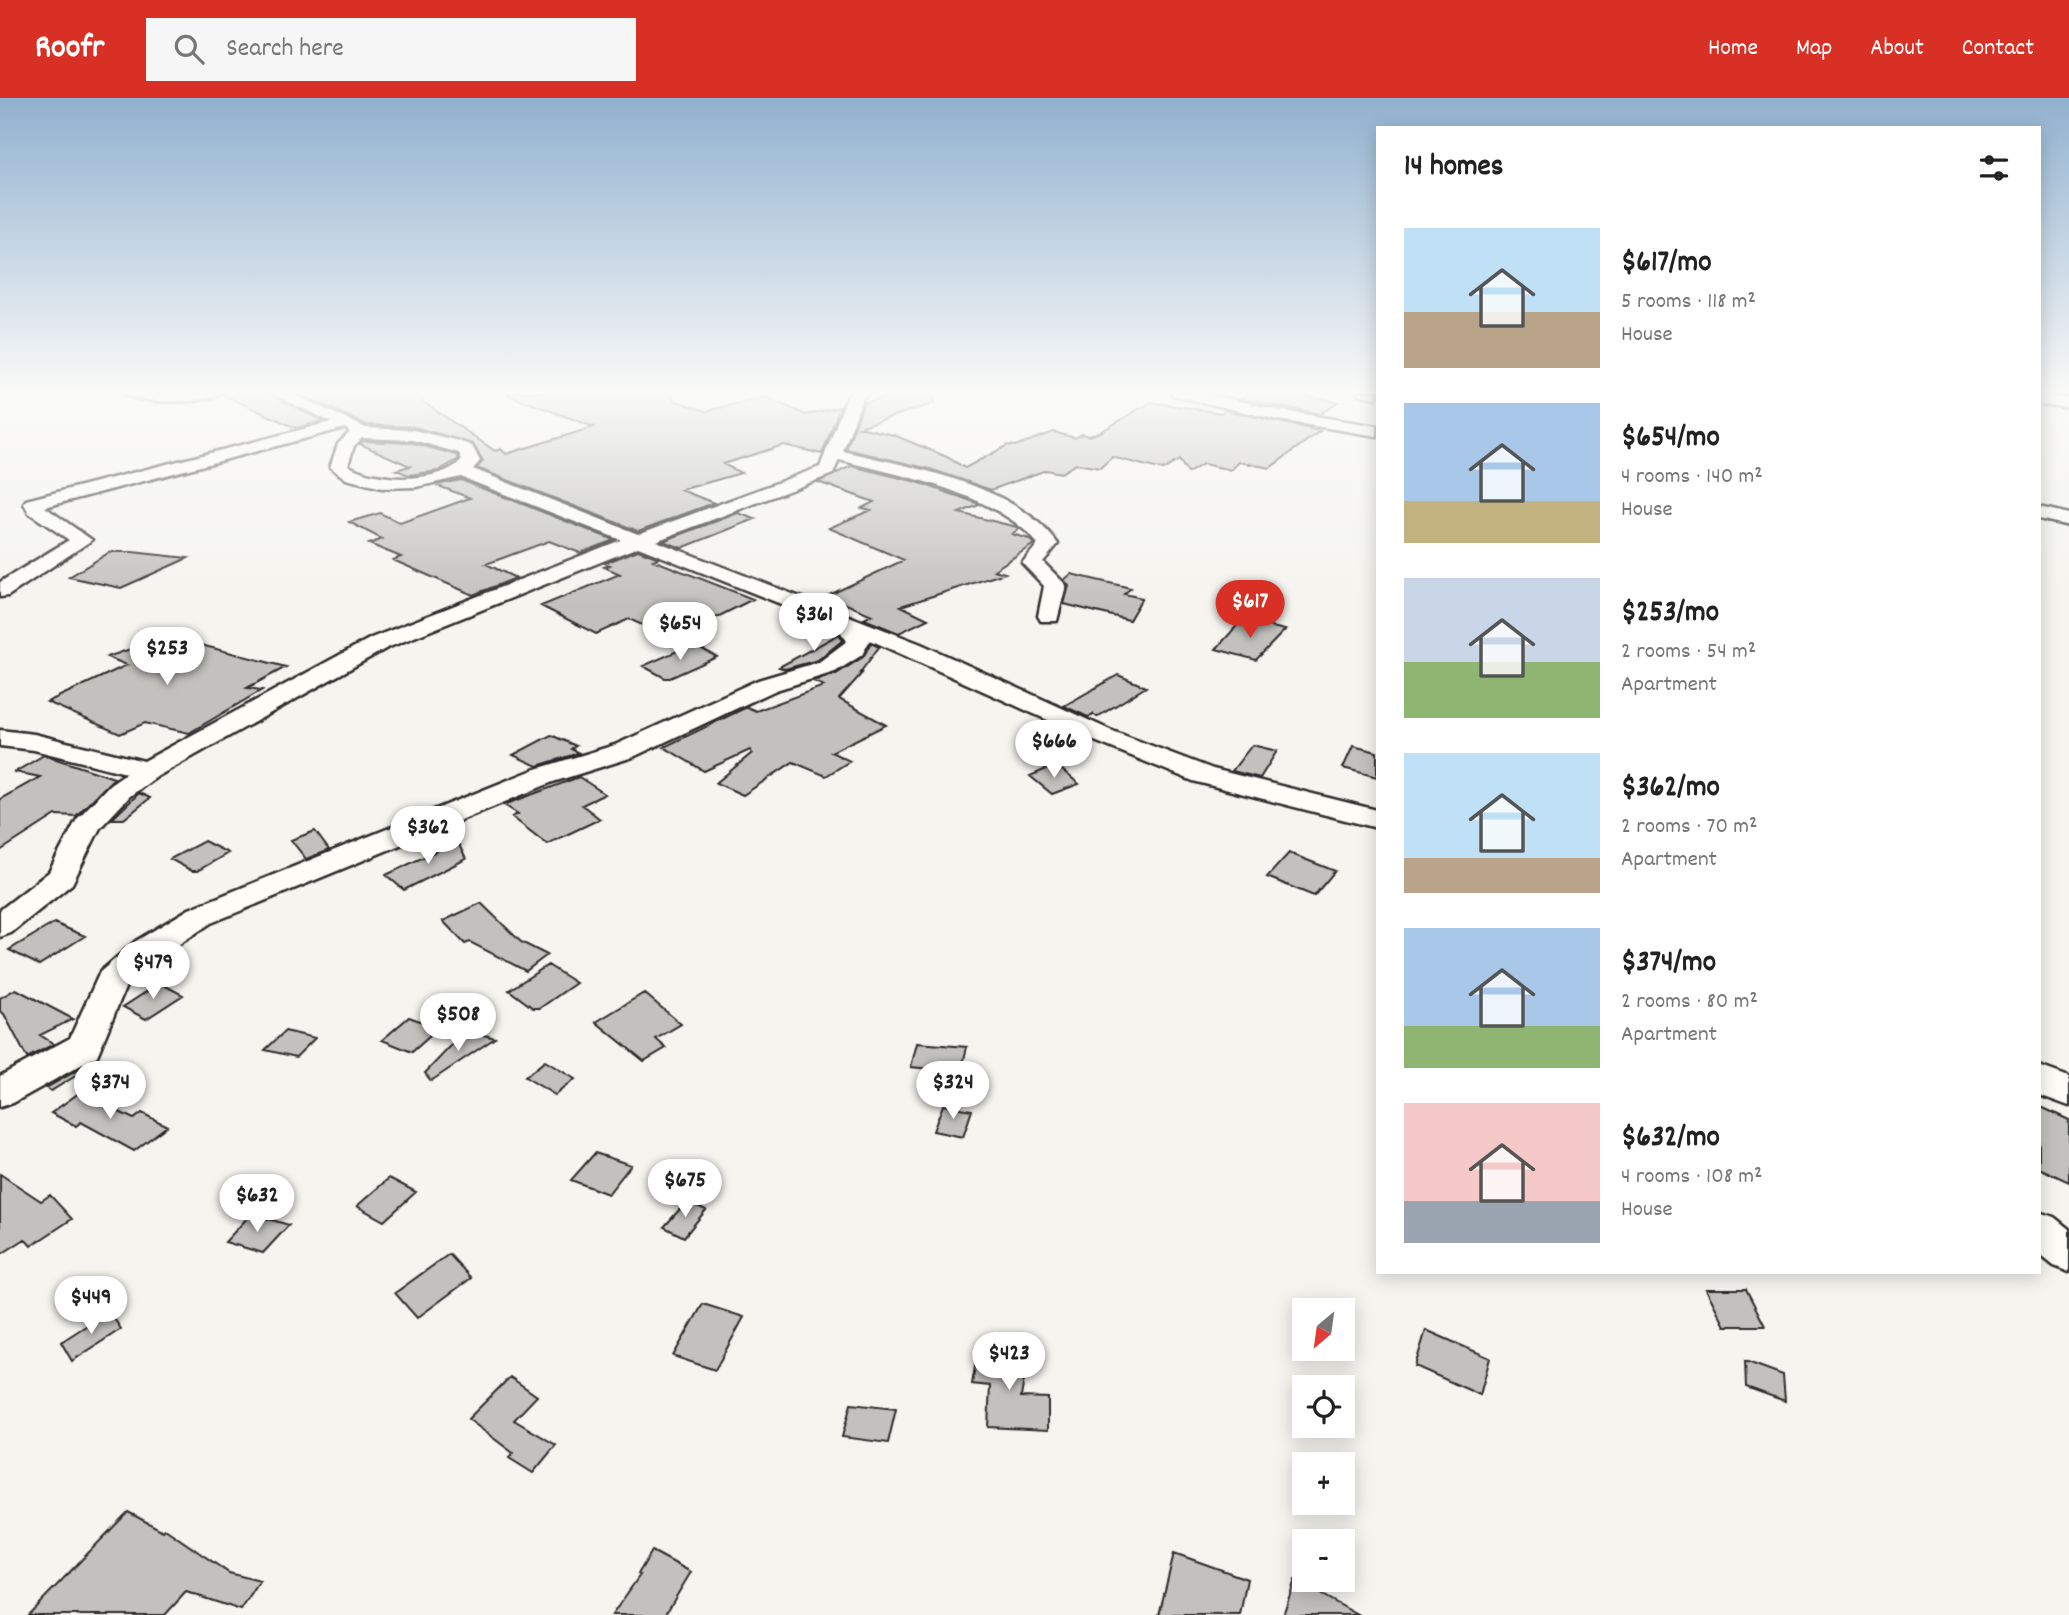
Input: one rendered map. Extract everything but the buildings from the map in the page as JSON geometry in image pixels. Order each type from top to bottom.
[{"type":"street","points":[[0,591],[82,540],[36,509],[33,503],[204,463]]},
{"type":"street","points":[[340,463],[339,467],[360,480],[397,483],[437,478],[463,471],[470,463]]},
{"type":"street","points":[[0,926],[61,877],[87,825],[120,790],[148,770],[379,643],[637,541],[827,470],[830,463]]},
{"type":"street","points":[[868,463],[938,481],[1008,509],[1042,532],[1048,544],[1032,562],[1055,585],[1049,616]]},
{"type":"street","points":[[463,471],[913,649],[1101,735],[1203,775],[1376,819]]},
{"type":"street","points":[[2041,513],[2069,520]]},
{"type":"street","points":[[0,1093],[84,1047],[112,980],[148,949],[200,916],[543,776],[624,751],[766,685],[827,667],[855,650],[859,641],[846,626],[850,624]]},
{"type":"street","points":[[0,738],[34,742],[148,770]]},
{"type":"street","points":[[2041,1081],[2069,1092]]},
{"type":"street","points":[[2041,1232],[2069,1253]]}]
